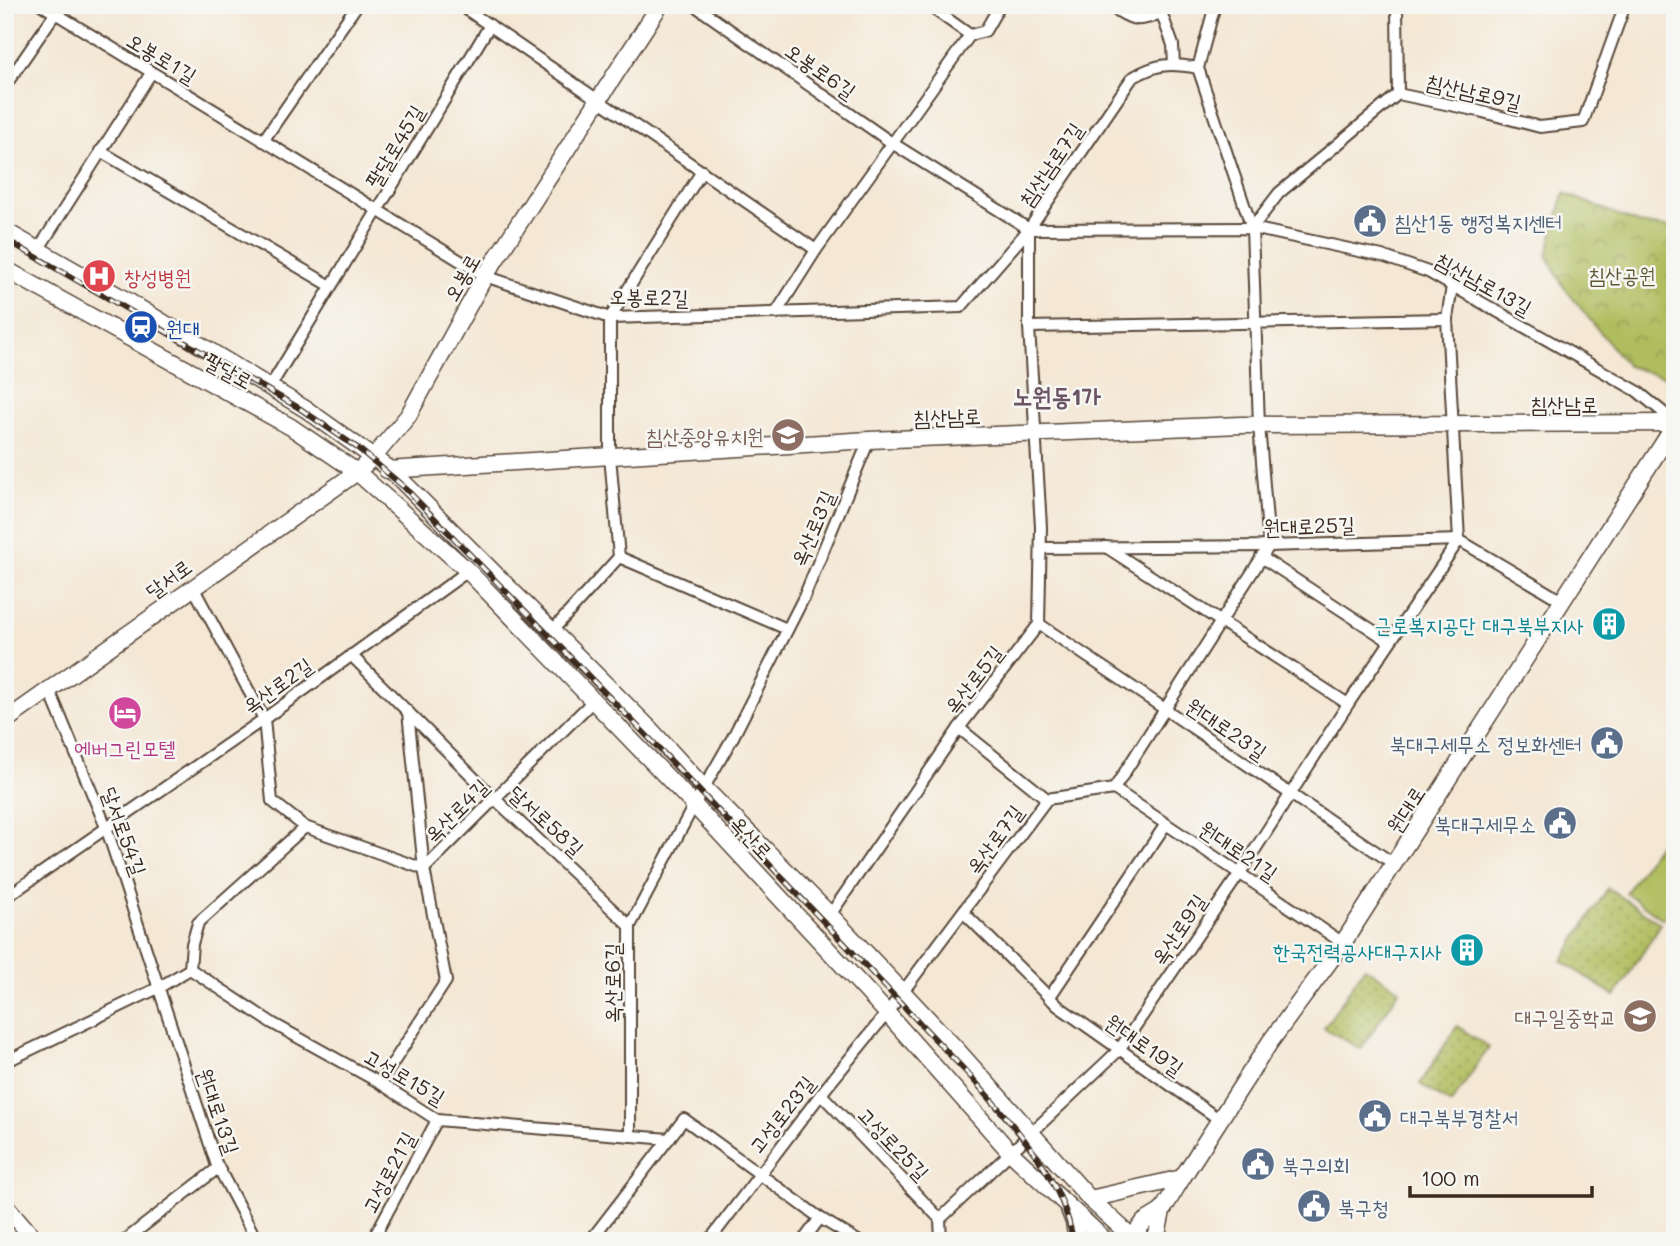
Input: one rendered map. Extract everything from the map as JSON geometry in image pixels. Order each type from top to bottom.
[{"type":"main road","name":"오봉로","points":[[357,472],[408,416],[485,276],[660,5]]},
{"type":"main road","points":[[5,231],[270,387],[391,470],[648,727],[704,788],[830,915],[958,1051],[1090,1199],[1132,1240]]},
{"type":"main road","name":"팔달로","points":[[5,269],[290,427],[357,472]]},
{"type":"main road","name":"침산남로","points":[[357,472],[869,440],[1037,433],[1259,425],[1675,424]]},
{"type":"main road","name":"원대로","points":[[1153,1241],[1157,1235],[1162,1211],[1182,1178],[1270,1042],[1343,943],[1675,424]]},
{"type":"main road","name":"옥산로","points":[[357,472],[468,571],[694,805],[887,1013],[1010,1152],[1106,1241]]},
{"type":"main road","name":"달서로","points":[[5,721],[357,472]]},
{"type":"main road","points":[[1090,1199],[1182,1178]]},
{"type":"main road","points":[[5,1205],[36,1241]]},
{"type":"main road","points":[[1068,1207],[1077,1241]]},
{"type":"main road","name":"원대로","points":[[1132,1240],[1144,1222],[1162,1211]]},
{"type":"street","name":"오봉로1길","points":[[42,5],[58,10],[150,73],[485,276]]},
{"type":"street","points":[[263,141],[357,5]]},
{"type":"street","points":[[460,5],[816,250]]},
{"type":"street","name":"오봉로6길","points":[[694,5],[892,143],[1029,229]]},
{"type":"street","points":[[928,5],[970,35]]},
{"type":"street","points":[[776,313],[816,250],[970,35],[985,32],[1000,5]]},
{"type":"street","points":[[1108,5],[1126,18],[1147,20],[1161,9],[1173,45],[1174,64]]},
{"type":"street","points":[[1114,789],[1269,545],[1259,425],[1252,228],[1198,68],[1215,5]]},
{"type":"street","points":[[1397,5],[1398,94]]},
{"type":"street","name":"침산남로9길","points":[[1252,228],[1279,193],[1398,94],[1540,127],[1583,122],[1625,5]]},
{"type":"street","points":[[5,86],[58,10]]},
{"type":"street","name":"팔달로45길","points":[[270,387],[490,25]]},
{"type":"street","name":"침산남로7길","points":[[1037,433],[1028,327],[1029,229],[1132,78],[1151,67],[1174,64],[1198,68]]},
{"type":"street","points":[[38,250],[150,73]]},
{"type":"street","points":[[100,151],[331,286]]},
{"type":"street","points":[[552,631],[618,557],[610,456],[610,318],[702,171]]},
{"type":"street","name":"침산남로13길","points":[[1029,229],[1252,228],[1382,256],[1428,272],[1637,391],[1675,424]]},
{"type":"street","name":"오봉로2길","points":[[485,276],[610,318],[961,307],[1029,229]]},
{"type":"street","points":[[1452,286],[1447,318],[1459,540],[1563,601]]},
{"type":"street","points":[[1028,327],[1447,318]]},
{"type":"street","points":[[1037,433],[1041,548],[1039,624]]},
{"type":"street","name":"옥산로3길","points":[[694,805],[733,737],[804,597],[869,440]]},
{"type":"street","name":"원대로25길","points":[[1041,548],[1459,540]]},
{"type":"street","name":"옥산로9길","points":[[1010,1152],[1119,1050],[1240,873],[1389,641],[1459,540]]},
{"type":"street","points":[[1106,547],[1348,704]]},
{"type":"street","points":[[618,557],[788,629]]},
{"type":"street","points":[[1261,557],[1389,641]]},
{"type":"street","name":"옥산로2길","points":[[5,898],[264,719],[468,571]]},
{"type":"street","points":[[192,587],[264,719],[272,801],[305,827],[424,869],[408,712]]},
{"type":"street","name":"원대로23길","points":[[1039,624],[1394,864]]},
{"type":"street","name":"옥산로5길","points":[[830,915],[959,727],[1039,624]]},
{"type":"street","name":"달서로58길","points":[[351,655],[495,799],[630,926]]},
{"type":"street","name":"달서로54길","points":[[49,689],[106,827],[158,988]]},
{"type":"street","name":"옥산로4길","points":[[380,1083],[446,981],[424,869],[593,701]]},
{"type":"street","points":[[959,727],[1047,799]]},
{"type":"street","name":"옥산로7길","points":[[887,1013],[1047,799],[1114,789]]},
{"type":"street","name":"원대로21길","points":[[1114,789],[1343,943]]},
{"type":"street","name":"옥산로6길","points":[[630,1136],[630,926],[694,805]]},
{"type":"street","points":[[1049,998],[1166,824]]},
{"type":"street","points":[[5,1062],[158,988],[190,969],[192,944],[198,923],[305,827]]},
{"type":"street","name":"원대로19길","points":[[963,912],[1049,998],[1220,1121]]},
{"type":"street","name":"고성로15길","points":[[190,969],[272,1023],[380,1083],[437,1120],[669,1139]]},
{"type":"street","name":"원대로13길","points":[[158,988],[218,1168],[257,1241]]},
{"type":"street","name":"고성로23길","points":[[709,1241],[821,1094],[887,1013]]},
{"type":"street","name":"고성로25길","points":[[821,1094],[940,1219]]},
{"type":"street","points":[[590,1241],[684,1119],[820,1218],[858,1241]]},
{"type":"street","name":"고성로21길","points":[[372,1241],[437,1120]]},
{"type":"street","points":[[941,1241],[940,1219],[1010,1152]]},
{"type":"street","points":[[124,1241],[218,1168]]},
{"type":"street","points":[[803,1241],[820,1218]]},
{"type":"green space","name":"침산공원","points":[[1564,193],[1638,223],[1675,228],[1675,380],[1627,366],[1563,286],[1547,255]]},
{"type":"green space","points":[[1660,842],[1675,852],[1675,901],[1663,919],[1626,893]]},
{"type":"green space","points":[[1608,888],[1661,924],[1615,996],[1562,961]]},
{"type":"green space","points":[[1365,967],[1400,990],[1361,1049],[1324,1028]]},
{"type":"green space","points":[[1457,1026],[1489,1047],[1451,1104],[1420,1084]]},
{"type":"railway","points":[[5,239],[299,408],[359,449],[404,487],[653,742],[971,1077],[1019,1133],[1047,1173],[1059,1195],[1073,1241]]},
{"type":"place","name":"침산1동 행정복지센터","points":[[1370,221]]},
{"type":"place","name":"창성병원","points":[[99,276]]},
{"type":"place","name":"원대","points":[[141,327]]},
{"type":"place","name":"침산중앙유치원","points":[[788,435]]},
{"type":"place","name":"근로복지공단 대구북부지사","points":[[1609,624]]},
{"type":"place","name":"에버그린모텔","points":[[125,713]]},
{"type":"place","name":"북대구세무소 정보화센터","points":[[1607,743]]},
{"type":"place","name":"북대구세무소","points":[[1560,823]]},
{"type":"place","name":"한국전력공사대구지사","points":[[1467,950]]},
{"type":"place","name":"대구일중학교","points":[[1640,1016]]},
{"type":"place","name":"대구북부경찰서","points":[[1375,1116]]},
{"type":"place","name":"북구의회","points":[[1258,1164]]},
{"type":"place","name":"북구청","points":[[1314,1206]]},
{"type":"district","name":"노원동1가","points":[[1057,395]]}]
